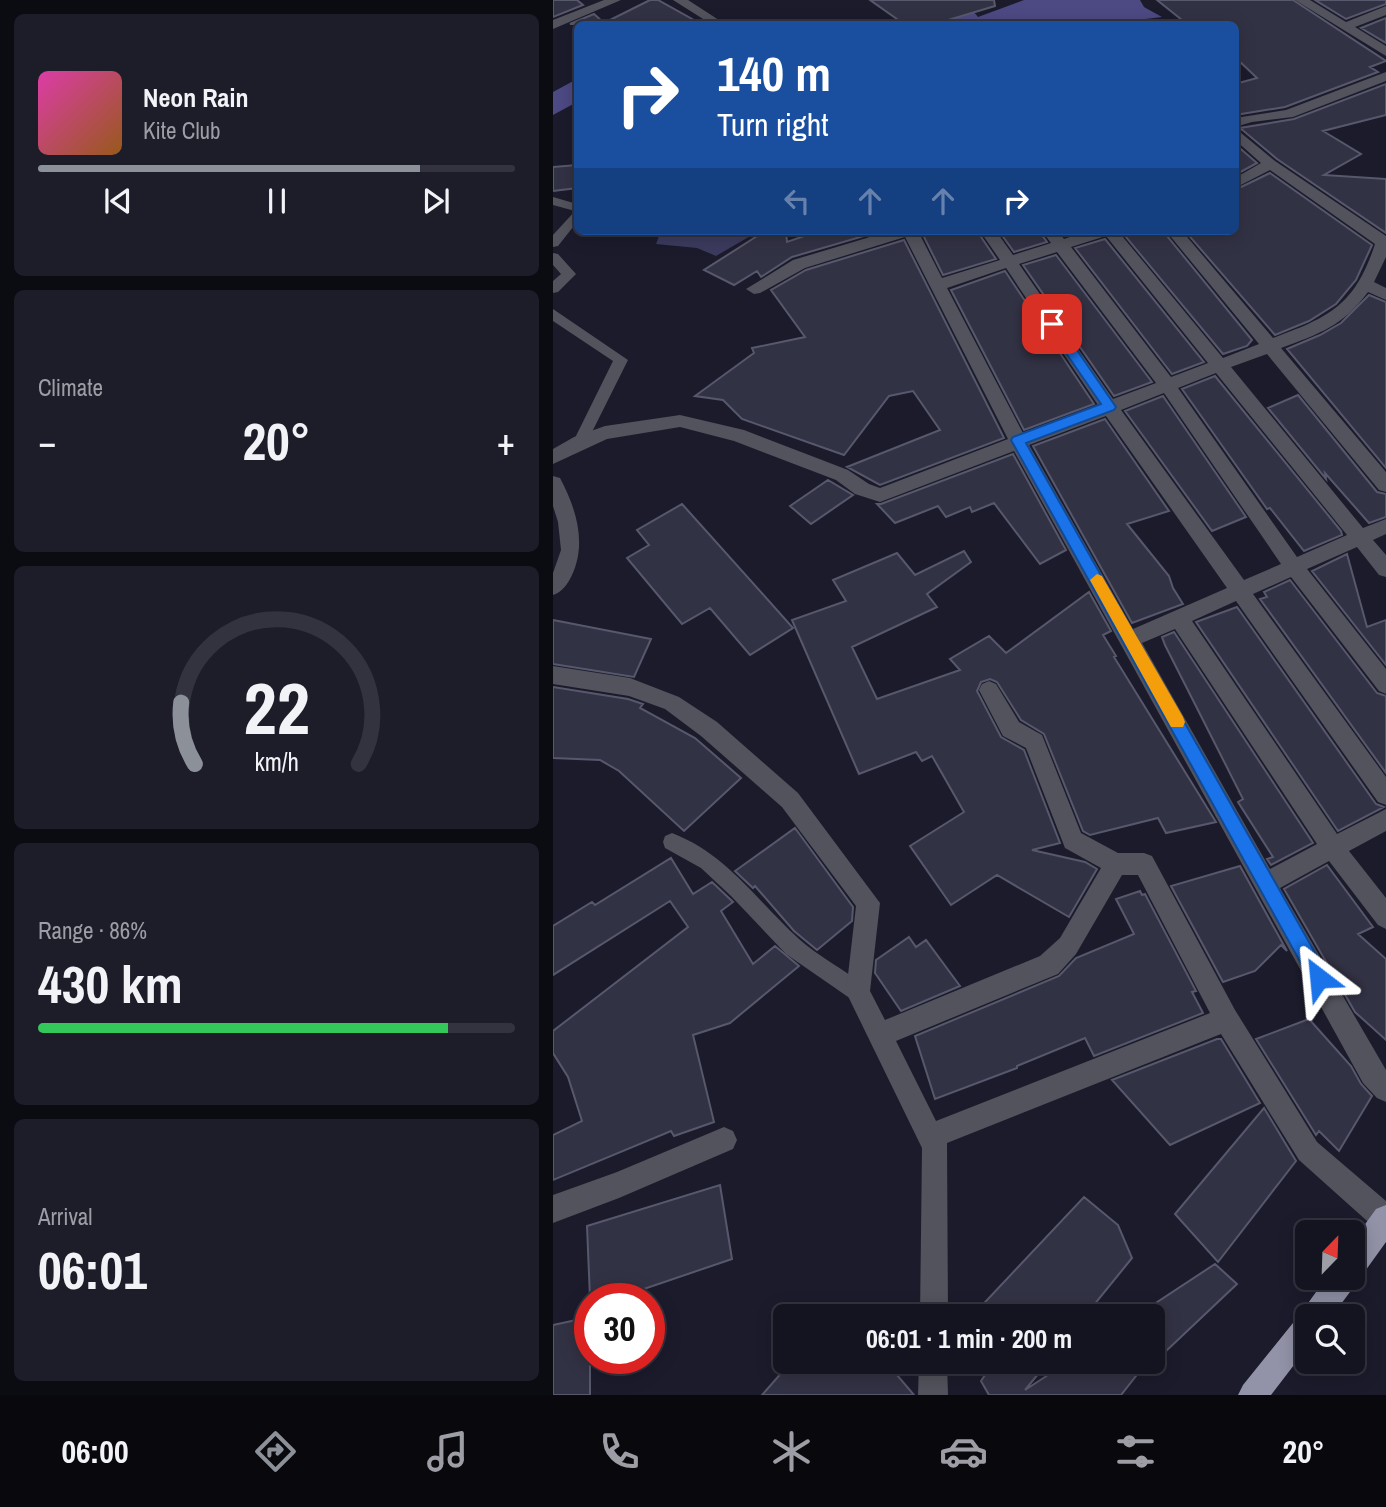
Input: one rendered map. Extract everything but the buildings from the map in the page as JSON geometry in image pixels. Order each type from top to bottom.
[{"type":"highway","points":[[1365,1248],[1386,1219]]},
{"type":"highway","points":[[1323,1304],[1334,1290]]},
{"type":"highway","points":[[1253,1395],[1295,1341]]},
{"type":"street","points":[[553,25],[615,0]]},
{"type":"street","points":[[679,0],[714,21]]},
{"type":"street","points":[[1301,0],[1386,52]]},
{"type":"street","points":[[1345,27],[1386,10]]},
{"type":"street","points":[[1239,122],[1288,114],[1386,76]]},
{"type":"street","points":[[553,457],[580,442],[605,433],[680,421],[738,435],[842,475],[862,489],[880,495],[1017,440],[1273,348],[1325,326],[1343,313],[1366,284],[1384,242],[1270,164],[1239,136]]},
{"type":"street","points":[[1239,182],[1270,164]]},
{"type":"street","points":[[754,289],[799,264],[896,235]]},
{"type":"street","points":[[911,235],[1017,440],[1131,639],[1372,1074],[1386,1090]]},
{"type":"street","points":[[991,235],[1109,407],[1386,795]]},
{"type":"street","points":[[938,285],[1009,262],[1056,238],[1077,235]]},
{"type":"street","points":[[1113,235],[1386,569]]},
{"type":"street","points":[[1177,235],[1386,485]]},
{"type":"street","points":[[1056,238],[1167,385],[1294,567],[1386,685]]},
{"type":"street","points":[[1366,284],[1386,295]]},
{"type":"street","points":[[553,483],[565,508],[572,534],[566,568],[553,587]]},
{"type":"street","points":[[1131,639],[1386,526]]},
{"type":"street","points":[[1179,618],[1333,848],[1386,916]]},
{"type":"street","points":[[553,675],[630,687],[672,703],[709,729],[790,800],[868,902],[858,992],[935,1147],[934,1304]]},
{"type":"street","points":[[989,690],[1011,729],[1034,743],[1073,840],[1117,864],[1144,864],[1226,1019],[1308,1151],[1386,1219]]},
{"type":"street","points":[[1267,883],[1386,819]]},
{"type":"street","points":[[880,1035],[1049,965],[1068,946],[1117,864]]},
{"type":"street","points":[[930,1137],[1226,1019]]},
{"type":"street","points":[[553,1209],[724,1140]]},
{"type":"street","points":[[933,1374],[933,1395]]},
{"type":"lane","points":[[553,201],[574,207]]},
{"type":"lane","points":[[553,243],[574,218]]},
{"type":"lane","points":[[553,257],[569,274],[553,289]]},
{"type":"lane","points":[[553,314],[621,360],[580,442]]},
{"type":"lane","points":[[672,842],[708,862],[738,889],[793,947],[858,992]]},
{"type":"shaded area","points":[[932,0],[964,0],[978,17],[1024,0],[1140,0],[1144,7],[1162,17],[1137,21],[948,21]]},
{"type":"shaded area","points":[[574,81],[574,104],[553,115],[553,92]]},
{"type":"shaded area","points":[[659,235],[752,235],[716,256],[697,248],[656,244]]},
{"type":"slow traffic","points":[[1097,580],[1177,722]]},
{"type":"route","points":[[1052,324],[1109,407],[1017,440],[1319,978]]}]
